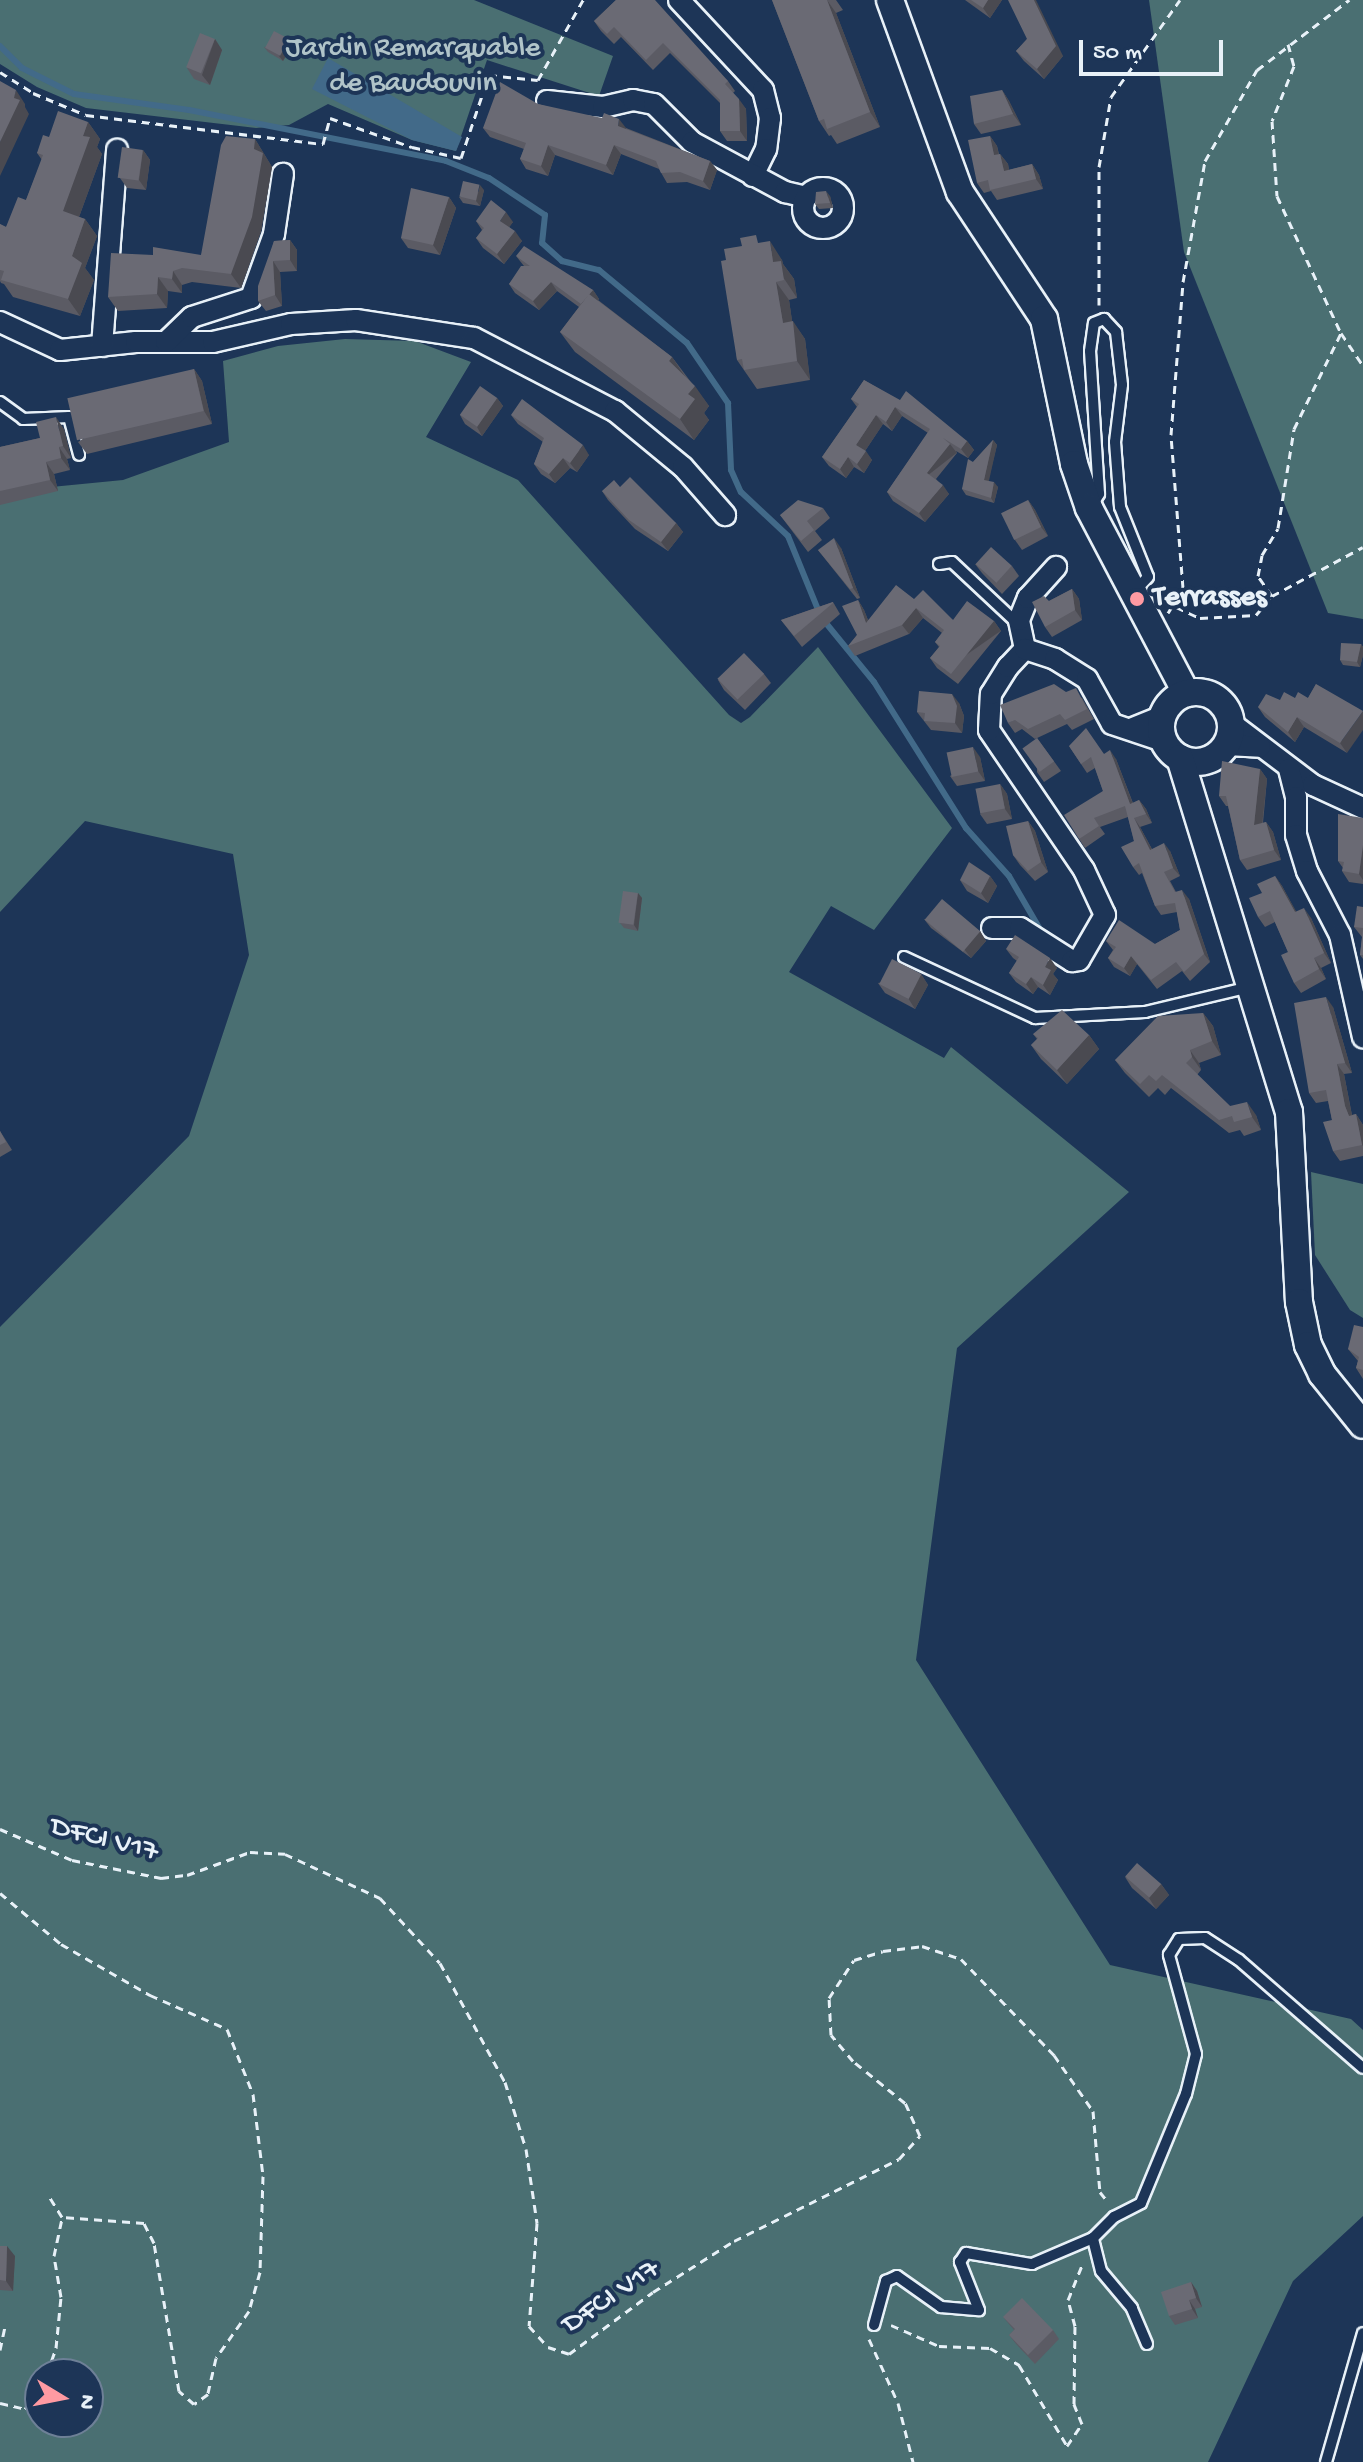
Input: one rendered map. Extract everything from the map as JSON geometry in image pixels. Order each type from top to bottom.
[{"type":"street","points":[[679,0],[763,90],[770,118],[766,149],[753,176]]},
{"type":"street","points":[[890,0],[960,192],[1044,319],[1074,464],[1089,508],[1167,662],[1186,693],[1216,698],[1222,743],[1200,815]]},
{"type":"street","points":[[547,101],[603,107],[633,100],[654,104],[692,142],[753,176],[806,197]]},
{"type":"street","points":[[102,346],[117,150]]},
{"type":"street","points":[[166,342],[192,317],[251,298],[274,234],[283,174]]},
{"type":"street","points":[[0,322],[60,350],[166,342],[213,342],[291,324],[356,320],[474,338],[615,411],[683,467],[725,515]]},
{"type":"street","points":[[992,928],[1020,928],[1072,961],[1079,960],[1105,915],[1084,870],[989,730],[991,694],[1025,649],[1020,626],[1028,598],[1056,567]]},
{"type":"street","points":[[1025,649],[1087,679],[1112,724],[1260,747],[1289,769],[1363,808]]},
{"type":"street","points":[[1167,662],[1168,731],[1200,815],[1246,988],[1289,1112],[1296,1263],[1308,1345],[1322,1374],[1363,1425]]},
{"type":"street","points":[[1168,731],[1186,693]]},
{"type":"street","points":[[1289,769],[1296,797],[1296,835],[1312,884],[1340,935],[1363,1037]]},
{"type":"lane","points":[[1089,508],[1099,494],[1090,351],[1098,319],[1111,323],[1116,332],[1122,385],[1115,442],[1120,507],[1148,577],[1142,588],[1132,591]]},
{"type":"lane","points":[[0,402],[23,419],[69,417],[79,455]]},
{"type":"lane","points":[[939,564],[952,562],[1020,626]]},
{"type":"lane","points":[[904,957],[1035,1018],[1145,1012],[1246,988]]},
{"type":"lane","points":[[874,2325],[886,2281],[897,2276],[941,2307],[979,2310],[960,2262],[966,2253],[1032,2264],[1093,2238],[1114,2217],[1141,2203],[1186,2094],[1196,2054],[1169,1955],[1179,1939],[1205,1938],[1239,1960],[1363,2068]]},
{"type":"lane","points":[[1093,2238],[1101,2271],[1132,2308],[1147,2344]]},
{"type":"lane","points":[[1326,2462],[1363,2333]]},
{"type":"path","points":[[0,72],[33,93],[86,115],[323,144],[330,118],[412,147],[461,158],[489,75],[538,80],[583,0]]},
{"type":"path","points":[[1098,319],[1103,273],[1099,167],[1111,97],[1180,0]]},
{"type":"path","points":[[1151,627],[1176,607],[1183,588],[1171,435],[1183,282],[1205,161],[1257,70],[1349,0]]},
{"type":"path","points":[[1288,44],[1294,66],[1272,121],[1277,196],[1341,333],[1363,366]]},
{"type":"path","points":[[1272,596],[1258,576],[1262,555],[1278,528],[1294,429],[1341,333]]},
{"type":"path","points":[[1176,607],[1200,618],[1232,619],[1256,615],[1272,596],[1363,547]]},
{"type":"path","name":"DFCI V17","points":[[0,1829],[72,1860],[161,1878],[187,1875],[250,1852],[285,1854],[380,1898],[440,1963],[505,2082],[526,2149],[537,2223],[529,2326],[548,2347],[569,2354],[653,2292],[734,2241],[899,2159],[920,2136],[905,2103],[853,2061],[831,2035],[829,1998],[854,1960],[883,1951],[922,1946],[961,1959],[1054,2055],[1093,2111],[1100,2192],[1114,2217]]},
{"type":"path","points":[[0,1893],[61,1944],[150,1995],[227,2029],[253,2094],[263,2176],[260,2272],[249,2311],[216,2358],[208,2394],[194,2404],[179,2391],[154,2243],[144,2223],[62,2217]]},
{"type":"path","points":[[49,2196],[62,2217],[54,2256],[61,2297],[53,2358]]},
{"type":"path","points":[[913,2462],[898,2403],[869,2338],[874,2325],[898,2325],[939,2346],[990,2348],[1019,2365],[1067,2446],[1082,2424],[1074,2404],[1075,2326],[1068,2300],[1093,2238]]},
{"type":"path","points":[[0,2350],[5,2326]]},
{"type":"path","points":[[0,2403],[24,2409]]},
{"type":"green space","name":"Jardin Remarquable de Baudouvin","points":[[0,0],[474,0],[613,56],[599,96],[487,60],[456,151],[412,140],[328,104],[289,125],[256,128],[86,108],[37,87],[0,64]]},
{"type":"green space","points":[[1149,0],[1363,0],[1363,619],[1328,613],[1184,252]]},
{"type":"green space","points":[[345,339],[415,341],[471,362],[426,437],[518,480],[729,715],[741,723],[750,717],[818,647],[952,828],[874,930],[831,906],[789,972],[944,1058],[951,1047],[1129,1192],[957,1348],[916,1660],[1110,1965],[1351,2019],[1363,2030],[1363,2216],[1293,2281],[1208,2462],[0,2462],[0,1327],[189,1136],[249,955],[233,854],[85,821],[0,912],[0,492],[123,480],[229,442],[223,361],[278,346]]},
{"type":"green space","points":[[1311,1172],[1363,1184],[1363,1318],[1350,1310],[1315,1255]]},
{"type":"water","points":[[328,58],[462,137],[456,151],[412,140],[312,89]]},
{"type":"building","points":[[616,0],[655,0],[728,81],[725,84],[739,99],[740,131],[720,131],[720,100],[663,43],[646,60],[614,27],[607,34],[594,21]]},
{"type":"building","points":[[772,0],[827,0],[870,112],[827,129],[824,119],[819,121]]},
{"type":"building","points":[[971,0],[988,0],[983,8]]},
{"type":"building","points":[[1008,0],[1034,0],[1056,46],[1037,69],[1016,51],[1027,39]]},
{"type":"building","points":[[274,31],[289,39],[280,56],[265,48]]},
{"type":"building","points":[[200,33],[215,39],[201,73],[186,67]]},
{"type":"building","points":[[0,81],[16,90],[14,98],[20,100],[0,142]]},
{"type":"building","points":[[500,82],[538,104],[602,118],[604,113],[619,119],[618,126],[710,161],[703,181],[680,172],[661,173],[656,161],[614,145],[606,165],[548,145],[541,166],[520,159],[526,143],[483,128]]},
{"type":"building","points":[[1002,90],[1013,114],[974,124],[970,96]]},
{"type":"building","points":[[58,111],[88,122],[83,136],[90,137],[63,211],[85,219],[72,256],[82,263],[68,299],[1,280],[4,271],[0,270],[0,224],[6,227],[18,197],[26,200],[43,155],[37,153],[43,135],[49,137]]},
{"type":"building","points":[[226,136],[255,139],[254,149],[263,153],[252,217],[231,274],[182,268],[173,271],[172,279],[158,277],[157,294],[108,297],[111,253],[153,255],[153,247],[201,255],[221,145]]},
{"type":"building","points":[[990,136],[994,155],[1000,154],[1004,171],[1032,164],[1036,179],[990,190],[988,180],[977,183],[968,140]]},
{"type":"building","points":[[122,147],[143,150],[138,181],[118,178]]},
{"type":"building","points":[[463,181],[480,185],[476,200],[459,197]]},
{"type":"building","points":[[411,188],[449,197],[433,245],[401,238]]},
{"type":"building","points":[[826,191],[830,203],[815,204],[816,192]]},
{"type":"building","points":[[491,200],[506,212],[500,221],[515,231],[497,254],[476,238],[484,228],[476,221]]},
{"type":"building","points":[[756,235],[758,243],[770,241],[773,262],[781,261],[784,280],[776,282],[783,323],[793,321],[797,361],[744,370],[742,359],[737,360],[721,261],[726,260],[724,249],[742,246],[740,238]]},
{"type":"building","points":[[290,240],[290,260],[273,261],[275,295],[258,301],[258,286],[274,241]]},
{"type":"building","points":[[524,246],[593,290],[581,304],[551,282],[533,301],[509,284],[521,266],[530,266],[516,256]]},
{"type":"building","points":[[589,294],[672,357],[669,361],[695,386],[688,394],[695,399],[680,419],[560,332]]},
{"type":"building","points":[[194,369],[204,411],[77,440],[67,398]]},
{"type":"building","points":[[864,380],[900,400],[906,391],[967,441],[961,449],[943,438],[950,444],[927,473],[943,485],[919,513],[887,492],[930,429],[895,407],[886,422],[876,415],[856,445],[866,451],[857,464],[848,457],[840,469],[822,457],[859,404],[851,399]]},
{"type":"building","points":[[480,386],[497,398],[477,427],[460,415]]},
{"type":"building","points":[[522,399],[583,445],[570,463],[563,458],[549,474],[534,464],[544,438],[511,415]]},
{"type":"building","points":[[56,417],[63,446],[59,447],[61,458],[46,462],[50,480],[0,491],[0,447],[40,438],[36,422]]},
{"type":"building","points":[[993,440],[984,480],[994,482],[991,498],[962,489],[968,459],[973,462]]},
{"type":"building","points":[[630,477],[676,523],[661,542],[629,520],[602,491],[614,480],[620,487]]},
{"type":"building","points":[[798,500],[823,508],[807,521],[814,530],[801,541],[780,515]]},
{"type":"building","points":[[1028,500],[1041,527],[1014,540],[1001,513]]},
{"type":"building","points":[[834,538],[853,588],[850,589],[818,550]]},
{"type":"building","points":[[991,547],[1012,566],[996,583],[976,564]]},
{"type":"building","points":[[896,585],[914,599],[923,590],[953,620],[967,601],[994,621],[951,674],[930,658],[940,646],[935,642],[944,630],[916,608],[902,625],[848,646],[857,635],[842,606],[858,600],[866,623]]},
{"type":"building","points":[[1072,589],[1075,610],[1045,627],[1032,602],[1044,596],[1049,601]]},
{"type":"building","points":[[833,602],[794,636],[781,620]]},
{"type":"building","points":[[1341,643],[1361,644],[1357,662],[1340,660]]},
{"type":"building","points":[[744,653],[764,674],[738,700],[717,679]]},
{"type":"building","points":[[1054,684],[1066,692],[1076,688],[1087,709],[1065,720],[1060,714],[1028,729],[1015,720],[1008,723],[1000,705]]},
{"type":"building","points":[[1316,684],[1363,711],[1340,743],[1297,717],[1288,732],[1258,707],[1266,694],[1280,700],[1284,692],[1295,698],[1298,692],[1308,698]]},
{"type":"building","points":[[919,691],[952,694],[957,706],[955,723],[924,721],[925,713],[917,712]]},
{"type":"building","points":[[1086,728],[1104,754],[1110,750],[1130,804],[1139,800],[1146,814],[1134,818],[1150,850],[1164,843],[1173,868],[1164,872],[1175,892],[1182,890],[1204,954],[1184,972],[1176,962],[1151,980],[1131,956],[1124,968],[1108,958],[1116,947],[1106,941],[1119,920],[1155,944],[1180,930],[1175,903],[1155,906],[1139,863],[1133,867],[1121,847],[1134,841],[1125,806],[1094,818],[1099,826],[1079,839],[1064,815],[1103,791],[1091,757],[1081,764],[1069,746]]},
{"type":"building","points":[[1037,738],[1054,761],[1039,772],[1022,749]]},
{"type":"building","points":[[973,747],[978,771],[952,777],[947,753]]},
{"type":"building","points":[[1222,761],[1260,769],[1254,825],[1266,822],[1274,850],[1240,860],[1226,796],[1219,796]]},
{"type":"building","points":[[1000,784],[1005,809],[980,813],[975,789]]},
{"type":"building","points":[[1338,814],[1363,818],[1359,874],[1342,871],[1344,862],[1338,861]]},
{"type":"building","points":[[1028,821],[1041,862],[1028,871],[1013,855],[1006,826]]},
{"type":"building","points":[[969,862],[990,876],[981,893],[960,880]]},
{"type":"building","points":[[1275,876],[1295,912],[1304,908],[1324,953],[1314,958],[1319,969],[1294,983],[1281,955],[1288,952],[1270,911],[1258,917],[1249,898],[1262,893],[1257,884]]},
{"type":"building","points":[[623,891],[638,893],[633,925],[619,923]]},
{"type":"building","points":[[942,899],[980,931],[963,952],[925,920]]},
{"type":"building","points":[[1357,906],[1363,907],[1363,928],[1354,927]]},
{"type":"building","points":[[1015,935],[1050,958],[1045,967],[1051,970],[1043,985],[1031,977],[1026,984],[1009,973],[1019,957],[1006,949]]},
{"type":"building","points":[[892,959],[921,974],[909,999],[879,984]]},
{"type":"building","points":[[1326,997],[1345,1063],[1337,1064],[1345,1106],[1349,1116],[1356,1114],[1362,1145],[1333,1151],[1323,1122],[1332,1120],[1326,1090],[1309,1093],[1294,1003]]},
{"type":"building","points":[[1062,1010],[1089,1035],[1057,1070],[1031,1045],[1038,1038],[1033,1034]]},
{"type":"building","points":[[1203,1013],[1212,1041],[1190,1050],[1192,1057],[1186,1063],[1230,1106],[1247,1102],[1252,1117],[1234,1122],[1232,1116],[1219,1120],[1162,1075],[1156,1081],[1149,1075],[1140,1084],[1115,1060],[1158,1016]]},
{"type":"building","points":[[0,1131],[6,1142],[0,1145]]},
{"type":"building","points":[[1354,1325],[1363,1327],[1363,1370],[1356,1368],[1359,1357],[1348,1349]]},
{"type":"building","points":[[1137,1863],[1161,1884],[1149,1898],[1125,1877]]},
{"type":"building","points":[[0,2246],[7,2246],[6,2281],[0,2280]]},
{"type":"building","points":[[1191,2282],[1196,2298],[1189,2300],[1192,2309],[1169,2316],[1161,2292]]},
{"type":"building","points":[[1022,2298],[1053,2330],[1028,2355],[1009,2335],[1015,2329],[1003,2317]]},
{"type":"waterway","points":[[0,46],[22,68],[74,94],[189,110],[446,161],[489,178],[545,215],[542,243],[562,261],[599,270],[687,343],[728,403],[731,470],[741,492],[788,536],[821,617],[874,682],[966,828],[1009,876],[1041,931]]},
{"type":"place","name":"Terrasses","points":[[1137,599]]}]
